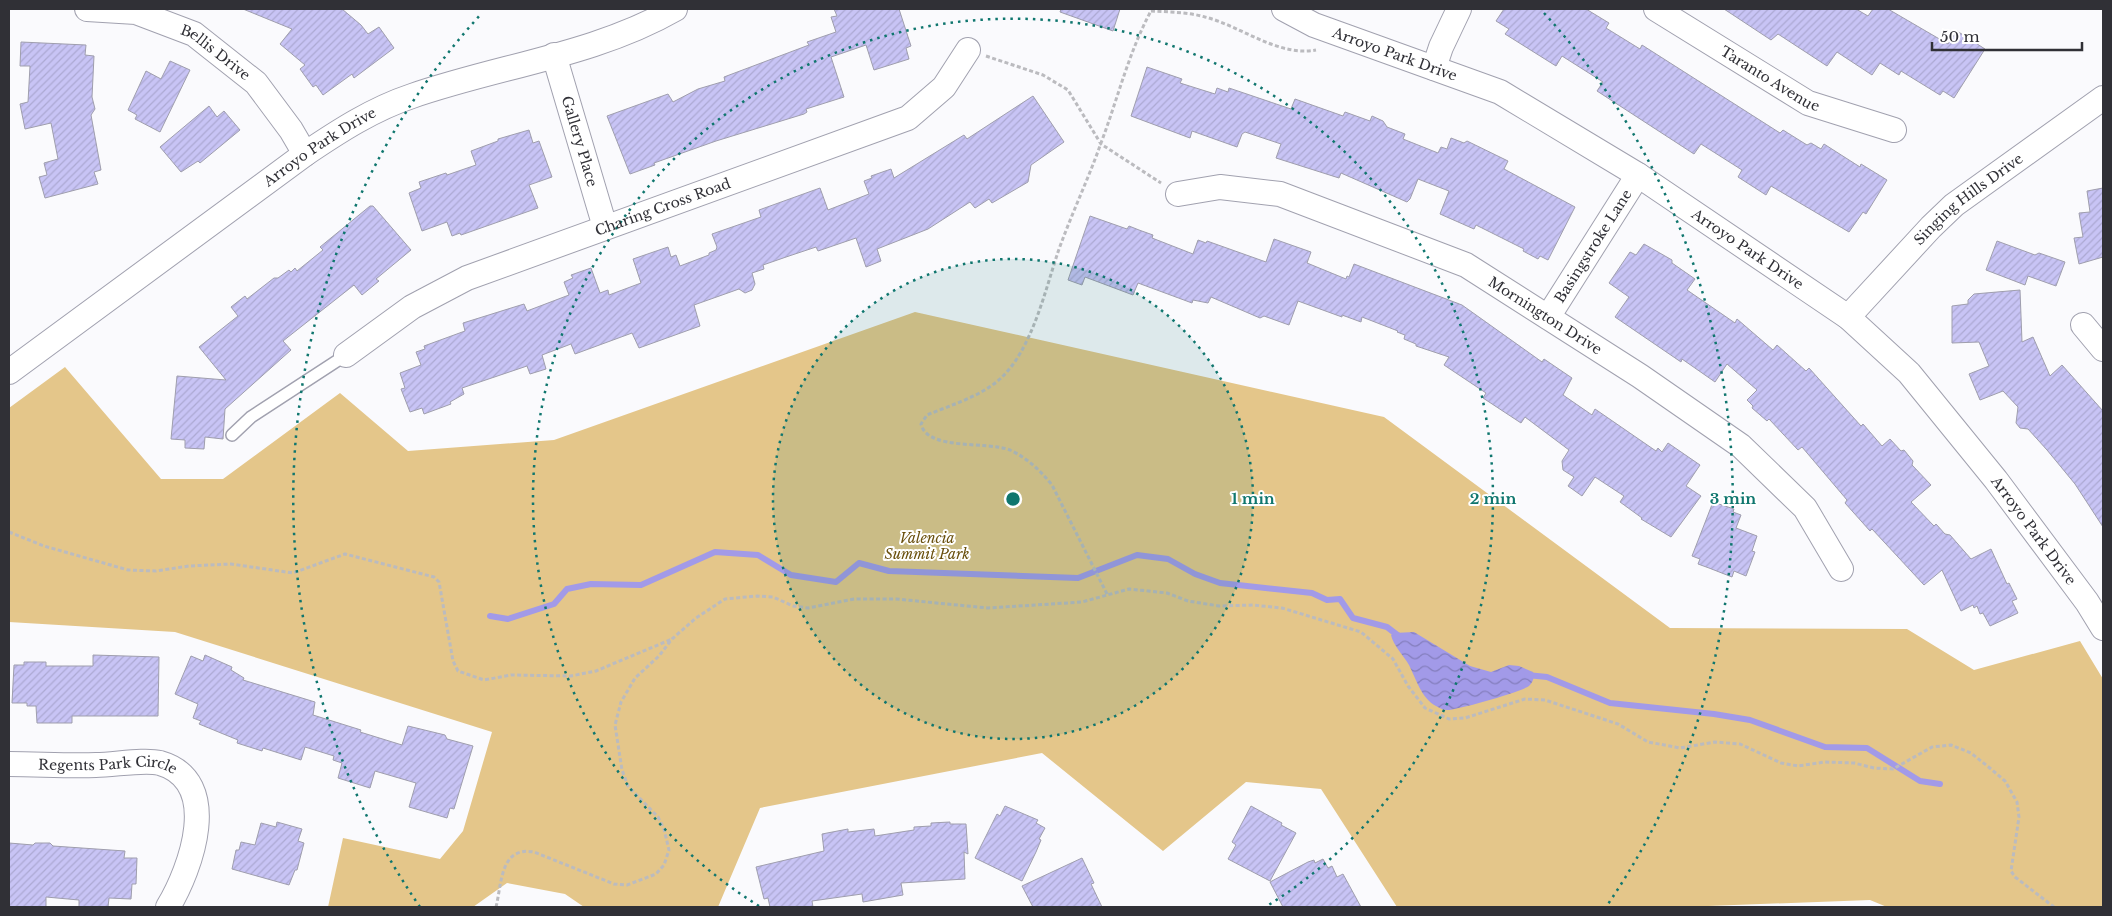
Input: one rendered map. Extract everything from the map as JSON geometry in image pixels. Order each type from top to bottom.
[{"type":"street","name":"Bellis Drive","points":[[87,9],[136,12],[194,34],[256,83],[291,130],[305,154]]},
{"type":"street","name":"Arroyo Park Drive","points":[[9,372],[305,154],[354,121],[411,96],[554,55],[612,36],[656,19],[675,9]]},
{"type":"street","name":"Arroyo Park Drive","points":[[1284,9],[1314,25],[1500,92],[1638,176],[1848,317],[1909,372],[1996,480],[2087,602],[2103,628]]},
{"type":"street","points":[[1434,68],[1441,47],[1459,9]]},
{"type":"street","name":"Taranto Avenue","points":[[1656,9],[1808,103],[1894,130]]},
{"type":"street","name":"Charing Cross Road","points":[[346,355],[412,307],[467,278],[908,118],[944,87],[968,50]]},
{"type":"street","name":"Gallery Place","points":[[554,55],[605,227]]},
{"type":"street","name":"Singing Hills Drive","points":[[1848,317],[1931,227],[1954,205],[2103,98]]},
{"type":"street","name":"Basingstroke Lane","points":[[1548,317],[1638,176]]},
{"type":"street","name":"Mornington Drive","points":[[1178,194],[1220,186],[1280,194],[1466,266],[1640,376],[1741,446],[1805,508],[1841,569]]},
{"type":"street","points":[[2082,325],[2103,349]]},
{"type":"street","name":"Regents Park Circle","points":[[9,764],[95,766],[158,762],[177,769],[190,786],[197,807],[197,830],[190,858],[177,892],[168,907]]},
{"type":"lane","points":[[232,435],[251,417],[346,355]]},
{"type":"path","points":[[1107,594],[1052,485],[1041,471],[1028,460],[997,446],[939,441],[926,435],[921,424],[927,415],[991,386],[1011,368],[1020,354],[1034,321],[1071,215],[1101,144],[1133,49],[1152,10],[1206,17],[1289,50],[1305,52],[1319,50]]},
{"type":"path","points":[[968,50],[1043,75],[1068,90],[1101,144],[1178,194]]},
{"type":"path","points":[[9,532],[44,546],[128,570],[156,571],[189,566],[231,564],[294,573],[346,554],[434,578],[438,582],[453,661],[458,671],[484,680],[511,675],[571,676],[596,671],[672,639]]},
{"type":"path","points":[[496,907],[504,871],[508,859],[514,852],[524,850],[534,852],[621,885],[637,882],[656,874],[664,865],[668,850],[664,829],[658,817],[628,786],[622,770],[615,725],[621,702],[635,678],[660,656],[672,639],[696,618],[726,599],[757,596],[773,597],[793,606],[808,608],[854,599],[873,599],[936,601],[988,608],[1082,602],[1129,589],[1148,590],[1219,606],[1253,605],[1282,608],[1361,632],[1393,660],[1408,686],[1424,708],[1449,719],[1465,718],[1525,699],[1545,700],[1618,724],[1648,742],[1680,748],[1715,742],[1740,744],[1781,763],[1798,766],[1825,762],[1854,763],[1874,768],[1894,769],[1932,747],[1951,745],[1971,753],[2004,781],[2017,802],[2019,817],[2011,871],[2015,877],[2054,907]]},
{"type":"green space","name":"Valencia Summit Park","points":[[915,312],[1384,417],[1670,628],[1907,629],[1974,670],[2080,641],[2103,679],[2103,907],[1887,907],[1870,900],[1682,907],[1397,907],[1321,789],[1246,782],[1163,851],[1042,753],[760,808],[718,907],[584,907],[565,894],[507,883],[473,907],[328,907],[343,838],[440,859],[463,831],[492,732],[175,632],[9,622],[9,408],[65,367],[161,479],[223,479],[340,393],[408,451],[554,440]]},
{"type":"water","points":[[1414,632],[1470,666],[1491,672],[1509,665],[1519,666],[1533,672],[1533,681],[1524,689],[1502,696],[1453,709],[1442,709],[1431,703],[1423,694],[1409,665],[1396,647],[1391,635],[1394,633]]},
{"type":"building","points":[[243,9],[342,9],[361,25],[368,34],[379,27],[394,48],[354,78],[352,74],[323,95],[316,85],[313,87],[300,69],[305,65],[280,44],[292,29]]},
{"type":"building","points":[[834,9],[899,9],[911,46],[906,48],[909,59],[874,70],[866,45],[831,57],[844,97],[806,109],[807,112],[804,114],[716,141],[654,163],[655,165],[630,174],[607,116],[668,94],[673,102],[698,89],[725,81],[724,77],[809,45],[807,42],[836,32],[831,17],[837,16]]},
{"type":"building","points":[[1061,9],[1120,9],[1113,31],[1060,12]]},
{"type":"building","points":[[1504,9],[1586,9],[1609,23],[1606,28],[1640,49],[1642,45],[1780,133],[1783,130],[1807,145],[1811,143],[1821,149],[1824,144],[1860,167],[1861,164],[1887,180],[1866,214],[1863,212],[1849,232],[1771,186],[1766,195],[1738,177],[1742,170],[1701,144],[1694,154],[1597,91],[1603,82],[1562,56],[1556,66],[1505,34],[1509,29],[1496,21]]},
{"type":"building","points":[[1724,9],[1856,9],[1868,16],[1873,9],[1888,9],[1948,44],[1957,31],[1985,49],[1954,98],[1943,91],[1940,95],[1901,71],[1899,75],[1880,63],[1872,75],[1837,52],[1827,66],[1778,34],[1771,40]]},
{"type":"building","points":[[21,42],[86,45],[85,55],[94,56],[92,97],[95,109],[91,115],[101,170],[94,172],[98,184],[45,198],[39,177],[47,175],[44,163],[58,159],[51,123],[25,129],[20,104],[28,102],[30,66],[20,66]]},
{"type":"building","points":[[170,61],[190,70],[160,132],[135,119],[137,115],[128,110],[146,71],[161,79]]},
{"type":"building","points":[[1147,67],[1182,79],[1180,83],[1215,94],[1217,88],[1228,92],[1229,88],[1291,109],[1295,99],[1343,116],[1345,112],[1370,121],[1372,116],[1383,121],[1387,127],[1405,134],[1403,139],[1438,153],[1441,147],[1447,149],[1451,138],[1464,143],[1467,141],[1508,161],[1504,169],[1575,207],[1548,260],[1540,256],[1538,259],[1523,251],[1524,249],[1476,225],[1474,229],[1440,214],[1449,191],[1418,179],[1407,202],[1341,173],[1339,178],[1276,158],[1281,144],[1245,132],[1242,134],[1237,147],[1192,131],[1190,138],[1131,116]]},
{"type":"building","points":[[1033,96],[1064,142],[1031,165],[1028,182],[992,203],[989,199],[975,208],[970,202],[928,229],[877,249],[881,261],[866,267],[856,238],[818,251],[816,247],[763,265],[764,269],[752,273],[755,284],[752,290],[745,293],[739,289],[694,305],[700,326],[639,348],[632,333],[575,354],[571,344],[542,355],[546,369],[530,374],[527,366],[462,388],[464,394],[450,402],[451,404],[424,414],[422,408],[410,412],[401,389],[405,388],[400,373],[421,365],[416,352],[425,349],[424,346],[465,331],[463,323],[524,304],[527,311],[569,295],[564,282],[573,278],[571,275],[591,268],[600,293],[608,290],[609,295],[641,283],[633,259],[668,247],[671,257],[676,255],[680,266],[709,255],[717,247],[712,234],[761,217],[759,210],[820,188],[828,210],[869,194],[864,181],[872,178],[871,176],[891,169],[894,178],[964,135],[967,139]]},
{"type":"building","points":[[209,106],[217,117],[224,111],[240,130],[200,163],[198,161],[181,172],[160,147]]},
{"type":"building","points":[[529,130],[533,143],[539,141],[552,177],[529,185],[538,208],[461,235],[460,233],[452,236],[447,222],[422,231],[409,193],[421,188],[419,182],[476,165],[471,151],[498,141],[498,139]]},
{"type":"building","points":[[2103,188],[2103,257],[2079,264],[2074,238],[2083,237],[2079,213],[2090,212],[2087,191]]},
{"type":"building","points":[[370,206],[373,206],[411,250],[376,279],[379,281],[362,295],[354,285],[283,341],[291,350],[225,409],[223,439],[205,437],[204,449],[185,448],[185,440],[171,439],[177,376],[226,380],[199,347],[238,316],[231,307],[245,296],[247,299],[274,278],[278,278],[289,270],[291,272],[295,268],[297,271],[323,250],[320,247]]},
{"type":"building","points":[[1090,216],[1127,229],[1129,226],[1153,235],[1152,238],[1193,254],[1198,240],[1206,243],[1207,241],[1266,262],[1274,239],[1311,252],[1307,263],[1346,279],[1347,276],[1349,277],[1354,264],[1462,305],[1542,362],[1544,359],[1572,378],[1563,395],[1592,415],[1595,409],[1656,451],[1658,448],[1662,452],[1668,443],[1700,465],[1686,486],[1701,496],[1671,537],[1641,519],[1620,502],[1624,496],[1595,477],[1582,496],[1568,486],[1574,477],[1563,470],[1562,461],[1569,450],[1525,417],[1521,423],[1483,398],[1486,393],[1444,365],[1449,357],[1416,346],[1416,344],[1404,339],[1405,335],[1398,331],[1362,317],[1361,322],[1298,301],[1289,325],[1264,316],[1260,318],[1211,297],[1208,303],[1193,300],[1192,303],[1138,283],[1133,295],[1085,277],[1082,285],[1068,280]]},
{"type":"building","points":[[1997,241],[2035,255],[2039,253],[2065,262],[2056,286],[2028,276],[2025,285],[1986,270]]},
{"type":"building","points":[[1644,244],[1672,260],[1672,263],[1695,279],[1687,290],[1735,323],[1737,319],[1773,350],[1777,345],[1806,371],[1809,368],[1861,426],[1863,424],[1882,446],[1890,439],[1901,451],[1904,450],[1913,461],[1912,465],[1931,485],[1911,502],[1934,526],[1936,524],[1945,534],[1950,535],[1971,559],[1991,549],[2007,584],[2009,583],[2017,599],[2012,601],[2018,613],[1990,626],[1983,613],[1980,614],[1977,606],[1974,608],[1973,605],[1961,611],[1942,570],[1924,585],[1845,503],[1847,500],[1802,447],[1798,450],[1769,419],[1767,421],[1752,408],[1753,406],[1747,400],[1757,390],[1727,364],[1715,382],[1682,359],[1681,362],[1615,317],[1629,297],[1609,283],[1630,252],[1636,255]]},
{"type":"building","points":[[2020,290],[2022,342],[2033,337],[2050,376],[2062,365],[2103,411],[2103,527],[2075,484],[2047,450],[2028,429],[2020,428],[2016,423],[2018,407],[2003,391],[1980,400],[1969,374],[1989,366],[1979,342],[1952,343],[1952,306],[1968,304],[1968,300],[1974,294]]},
{"type":"building","points":[[1713,502],[1734,509],[1733,512],[1741,515],[1736,528],[1757,536],[1752,551],[1755,552],[1746,576],[1734,571],[1732,577],[1698,564],[1700,559],[1692,556]]},
{"type":"building","points":[[93,655],[159,657],[158,716],[72,716],[72,723],[37,723],[36,706],[27,706],[27,703],[12,703],[14,665],[24,665],[24,662],[46,662],[46,666],[93,666]]},
{"type":"building","points":[[205,655],[232,667],[231,670],[244,678],[243,680],[315,702],[313,715],[361,730],[360,732],[402,745],[408,726],[445,735],[447,739],[473,746],[454,809],[450,808],[447,818],[409,807],[416,783],[375,771],[370,788],[338,778],[342,763],[333,760],[334,756],[305,747],[301,760],[263,748],[262,751],[237,743],[238,740],[199,724],[201,721],[193,718],[198,704],[175,694],[191,656],[203,661]]},
{"type":"building","points":[[1005,806],[1038,820],[1036,823],[1045,828],[1022,881],[975,858],[997,814],[1000,816]]},
{"type":"building","points":[[1251,806],[1296,833],[1270,881],[1228,859],[1236,845],[1232,842]]},
{"type":"building","points":[[277,822],[302,829],[298,841],[304,843],[297,870],[295,870],[289,885],[232,869],[236,850],[239,850],[241,842],[255,845],[261,823],[276,827]]},
{"type":"building","points":[[950,822],[950,824],[966,824],[968,854],[964,852],[965,879],[901,883],[903,895],[863,902],[862,894],[812,901],[813,907],[770,907],[768,898],[764,899],[756,867],[824,851],[822,834],[848,829],[848,832],[874,829],[875,836],[914,830],[914,827],[931,826],[931,823]]},
{"type":"building","points":[[9,843],[33,845],[35,843],[50,843],[53,846],[125,851],[124,858],[137,858],[136,884],[132,884],[131,899],[109,898],[108,907],[79,907],[79,900],[46,897],[46,907],[9,907]]},
{"type":"building","points":[[1082,858],[1094,883],[1091,884],[1102,907],[1033,907],[1022,886]]},
{"type":"building","points":[[1323,859],[1328,868],[1332,866],[1337,877],[1343,874],[1361,907],[1283,907],[1270,882],[1308,862],[1314,860],[1315,863]]},
{"type":"waterway","points":[[490,616],[508,619],[554,604],[567,589],[591,584],[641,585],[715,552],[758,555],[791,575],[836,582],[859,563],[889,571],[1078,578],[1137,555],[1168,559],[1195,574],[1220,583],[1312,593],[1327,600],[1340,599],[1353,618],[1387,627],[1400,637]]},
{"type":"waterway","points":[[1527,675],[1547,677],[1610,703],[1714,714],[1750,720],[1825,747],[1867,748],[1920,781],[1940,784]]}]
